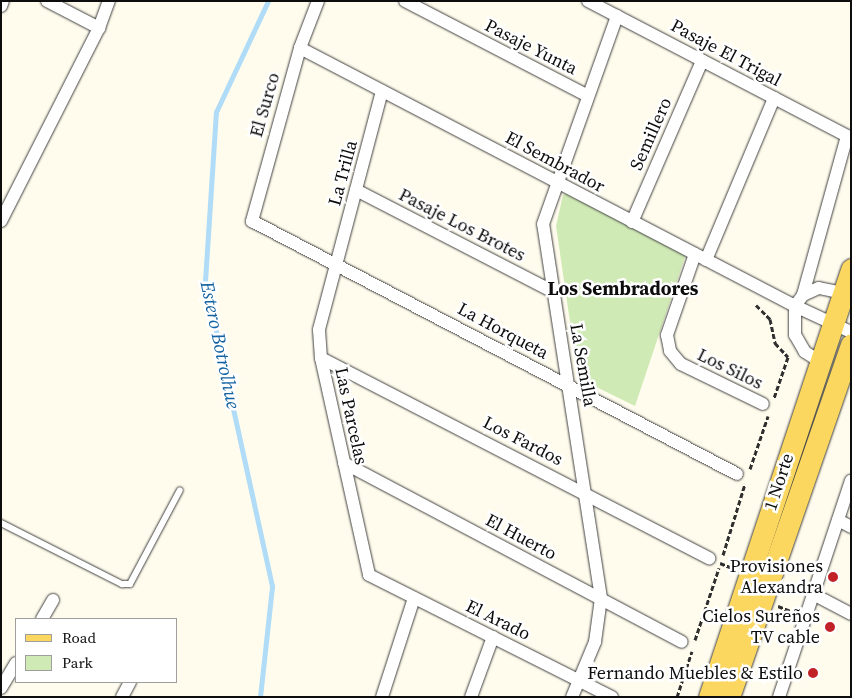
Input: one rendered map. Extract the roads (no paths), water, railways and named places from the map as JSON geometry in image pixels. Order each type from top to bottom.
[{"type":"main road","name":"1 Norte","points":[[709,697],[819,360],[851,269]]},
{"type":"main road","name":"1 Norte","points":[[729,697],[851,344]]},
{"type":"street","points":[[1,6],[4,1]]},
{"type":"street","points":[[47,1],[99,28]]},
{"type":"street","points":[[1,221],[99,28],[108,1]]},
{"type":"street","name":"El Surco","points":[[252,221],[300,48],[318,1]]},
{"type":"street","name":"Pasaje Yunta","points":[[405,1],[588,96]]},
{"type":"street","name":"Pasaje El Trigal","points":[[588,1],[848,136],[802,295]]},
{"type":"street","name":"La Semilla","points":[[572,697],[595,642],[601,598],[543,224],[617,16]]},
{"type":"street","name":"El Sembrador","points":[[300,48],[794,306],[851,332]]},
{"type":"street","name":"Semillero","points":[[632,222],[702,60]]},
{"type":"street","name":"La Trilla","points":[[337,263],[382,91]]},
{"type":"street","name":"Los Silos","points":[[768,406],[681,364],[670,351],[667,335],[700,257],[774,98]]},
{"type":"street","name":"Pasaje Los Brotes","points":[[356,190],[552,291]]},
{"type":"street","name":"La Horqueta","points":[[252,221],[337,263],[737,474]]},
{"type":"street","name":"Las Parcelas","points":[[337,263],[319,330],[321,358],[369,575]]},
{"type":"street","points":[[819,360],[805,352],[795,336],[794,306],[802,295],[826,287],[843,293]]},
{"type":"street","name":"Los Fardos","points":[[321,358],[709,558]]},
{"type":"street","name":"El Huerto","points":[[344,463],[682,642]]},
{"type":"street","points":[[779,697],[851,481]]},
{"type":"street","points":[[838,520],[851,527]]},
{"type":"street","name":"El Arado","points":[[369,575],[612,697]]},
{"type":"street","points":[[813,594],[851,614]]},
{"type":"street","points":[[382,697],[414,598]]},
{"type":"street","points":[[43,618],[53,600]]},
{"type":"street","points":[[471,697],[493,637]]},
{"type":"street","points":[[1,688],[15,665]]},
{"type":"street","points":[[122,697],[129,683]]},
{"type":"lane","points":[[1,523],[122,584],[130,584],[180,490]]},
{"type":"waterway","name":"Estero Botrolhue","points":[[260,697],[272,586],[205,281],[216,112],[268,1]]},
{"type":"place","name":"Provisiones Alexandra","points":[[833,577]]},
{"type":"place","name":"Cielos Sureños TV cable","points":[[830,627]]},
{"type":"place","name":"Fernando Muebles & Estilo","points":[[813,673]]},
{"type":"district","name":"Los Sembradores","points":[[623,289]]}]
